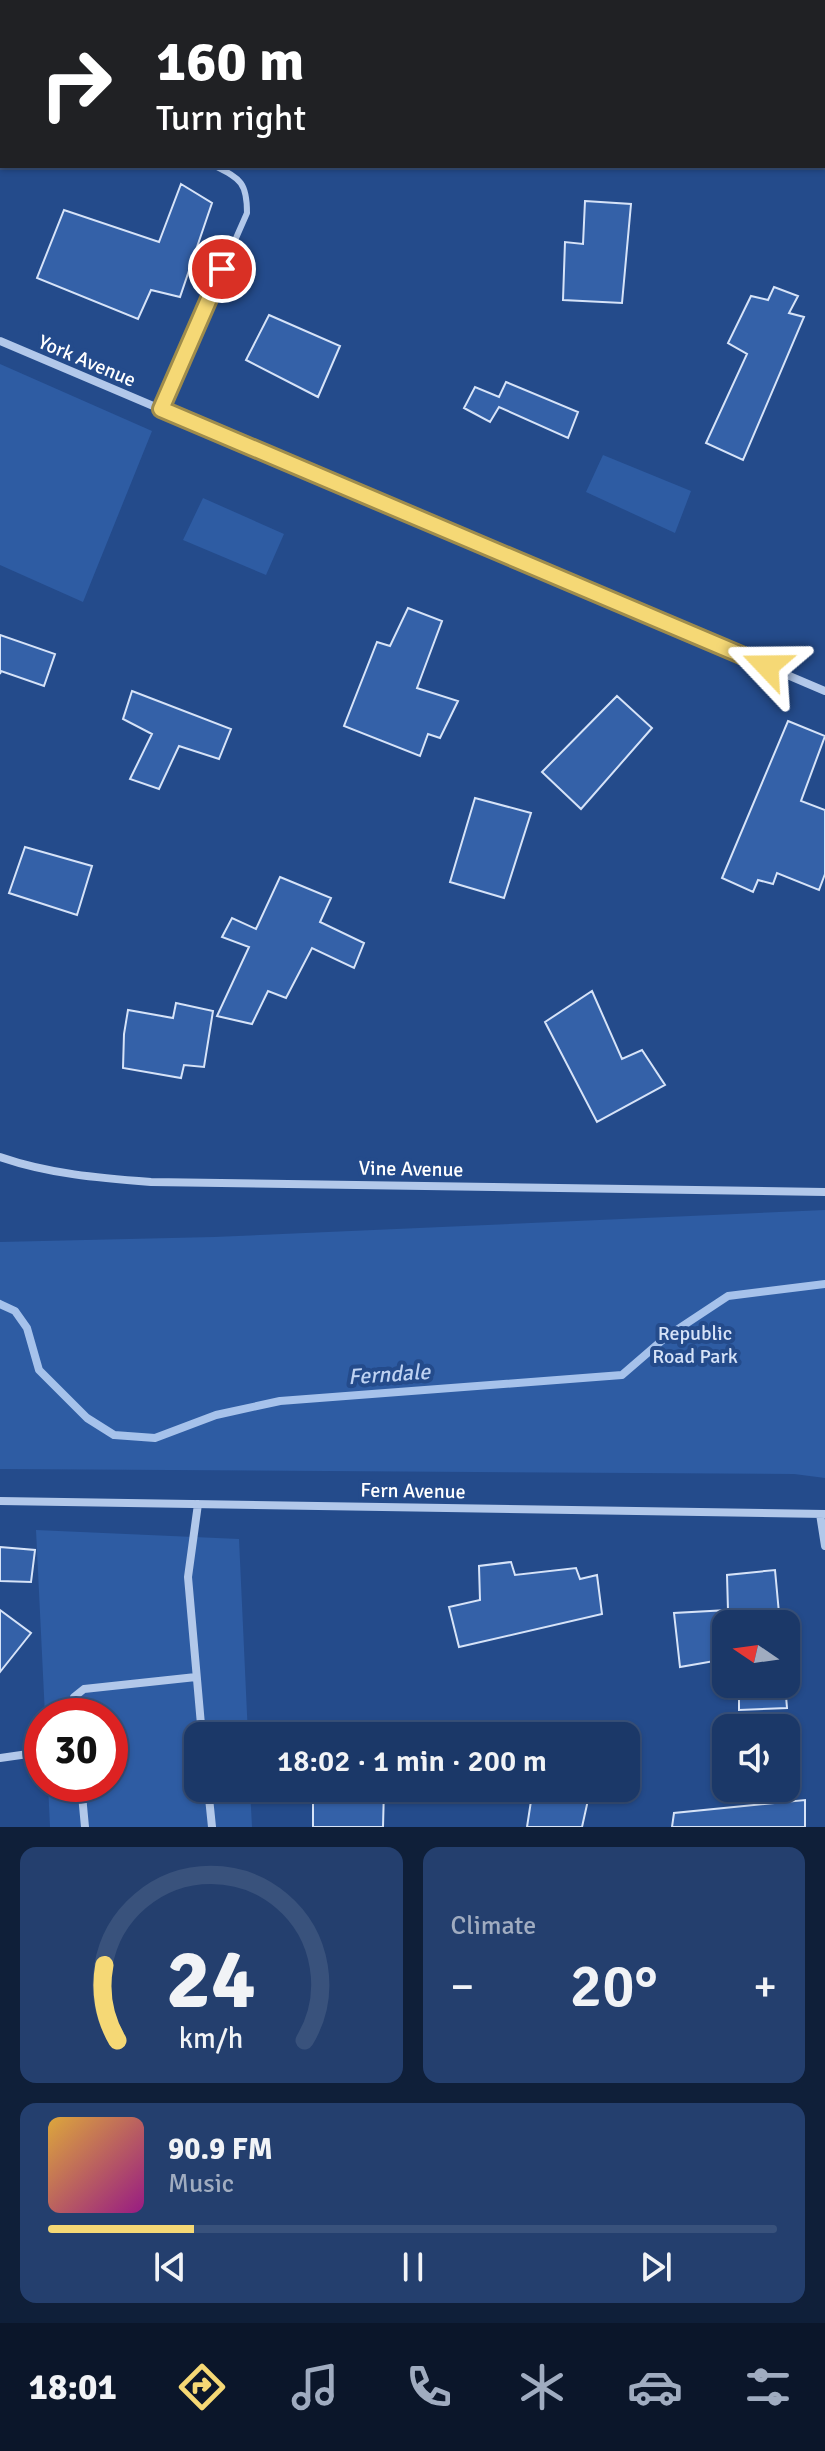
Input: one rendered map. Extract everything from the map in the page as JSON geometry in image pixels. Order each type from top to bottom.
[{"type":"street","name":"York Avenue","points":[[0,341],[825,691]]},
{"type":"street","name":"Vine Avenue","points":[[0,1157],[61,1173],[151,1182],[825,1192]]},
{"type":"street","name":"Fern Avenue","points":[[0,1501],[823,1514]]},
{"type":"street","points":[[198,1504],[188,1577],[201,1722]]},
{"type":"street","points":[[823,1514],[825,1546]]},
{"type":"street","points":[[74,1698],[84,1689],[196,1677]]},
{"type":"street","points":[[0,1758],[24,1755]]},
{"type":"street","points":[[83,1802],[85,1827]]},
{"type":"street","points":[[209,1802],[212,1827]]},
{"type":"lane","points":[[161,409],[247,213],[247,194],[239,178],[219,168]]},
{"type":"green space","points":[[0,364],[152,431],[83,602],[0,565]]},
{"type":"green space","points":[[603,455],[691,491],[675,533],[586,492]]},
{"type":"green space","points":[[203,498],[284,534],[266,575],[183,540]]},
{"type":"green space","name":"Republic Road Park","points":[[825,1210],[825,1478],[794,1474],[0,1469],[0,1242],[214,1237]]},
{"type":"green space","points":[[36,1530],[239,1539],[247,1722],[184,1722],[184,1802],[251,1802],[252,1827],[50,1827],[49,1802],[128,1802],[128,1698],[44,1698]]},
{"type":"building","points":[[181,184],[212,203],[180,297],[151,290],[138,319],[37,278],[64,210],[159,242]]},
{"type":"building","points":[[585,201],[631,204],[622,303],[563,300],[565,242],[583,244]]},
{"type":"building","points":[[774,287],[798,296],[789,313],[804,317],[743,460],[706,443],[747,354],[728,343],[751,296],[768,300]]},
{"type":"building","points":[[269,315],[340,346],[318,397],[246,360]]},
{"type":"building","points":[[506,382],[578,412],[568,438],[499,407],[490,422],[464,408],[475,387],[499,397]]},
{"type":"building","points":[[408,608],[442,621],[417,688],[458,701],[440,738],[428,734],[420,756],[344,726],[377,642],[390,646]]},
{"type":"building","points":[[0,635],[55,654],[44,686],[1,671],[0,674]]},
{"type":"building","points":[[132,691],[231,729],[219,759],[179,746],[159,789],[130,779],[152,734],[123,719]]},
{"type":"building","points":[[617,696],[652,728],[581,809],[542,772]]},
{"type":"building","points":[[788,721],[825,736],[801,801],[825,810],[825,874],[819,890],[777,873],[773,884],[758,880],[753,892],[722,878]]},
{"type":"building","points":[[475,798],[531,813],[504,898],[450,882]]},
{"type":"building","points":[[25,847],[92,866],[77,915],[9,893]]},
{"type":"building","points":[[280,877],[331,898],[320,922],[364,943],[354,968],[312,948],[286,998],[268,991],[252,1024],[217,1016],[249,947],[222,937],[232,918],[256,929]]},
{"type":"building","points":[[592,991],[622,1059],[642,1050],[665,1085],[597,1122],[545,1022]]},
{"type":"building","points":[[176,1003],[213,1011],[204,1067],[184,1065],[181,1078],[123,1068],[128,1010],[173,1018]]},
{"type":"building","points":[[0,1547],[35,1550],[31,1582],[0,1581]]},
{"type":"building","points":[[511,1562],[515,1575],[576,1568],[580,1579],[597,1575],[602,1614],[459,1647],[449,1607],[480,1600],[479,1566]]},
{"type":"building","points":[[775,1570],[779,1610],[728,1610],[727,1575]]},
{"type":"building","points":[[0,1610],[31,1633],[0,1672]]},
{"type":"building","points":[[712,1611],[712,1661],[680,1667],[674,1613]]},
{"type":"building","points":[[739,1698],[786,1698],[787,1708],[739,1710]]},
{"type":"building","points":[[805,1800],[805,1827],[672,1827],[674,1813]]},
{"type":"building","points":[[313,1802],[384,1802],[383,1827],[313,1827]]},
{"type":"building","points":[[531,1802],[588,1802],[582,1827],[527,1827]]},
{"type":"waterway","name":"Ferndale","points":[[0,1304],[15,1311],[27,1328],[39,1370],[87,1418],[114,1435],[155,1438],[216,1415],[280,1401],[622,1375],[666,1337],[728,1296],[825,1284]]},
{"type":"route","points":[[222,269],[161,409],[767,666]]}]
